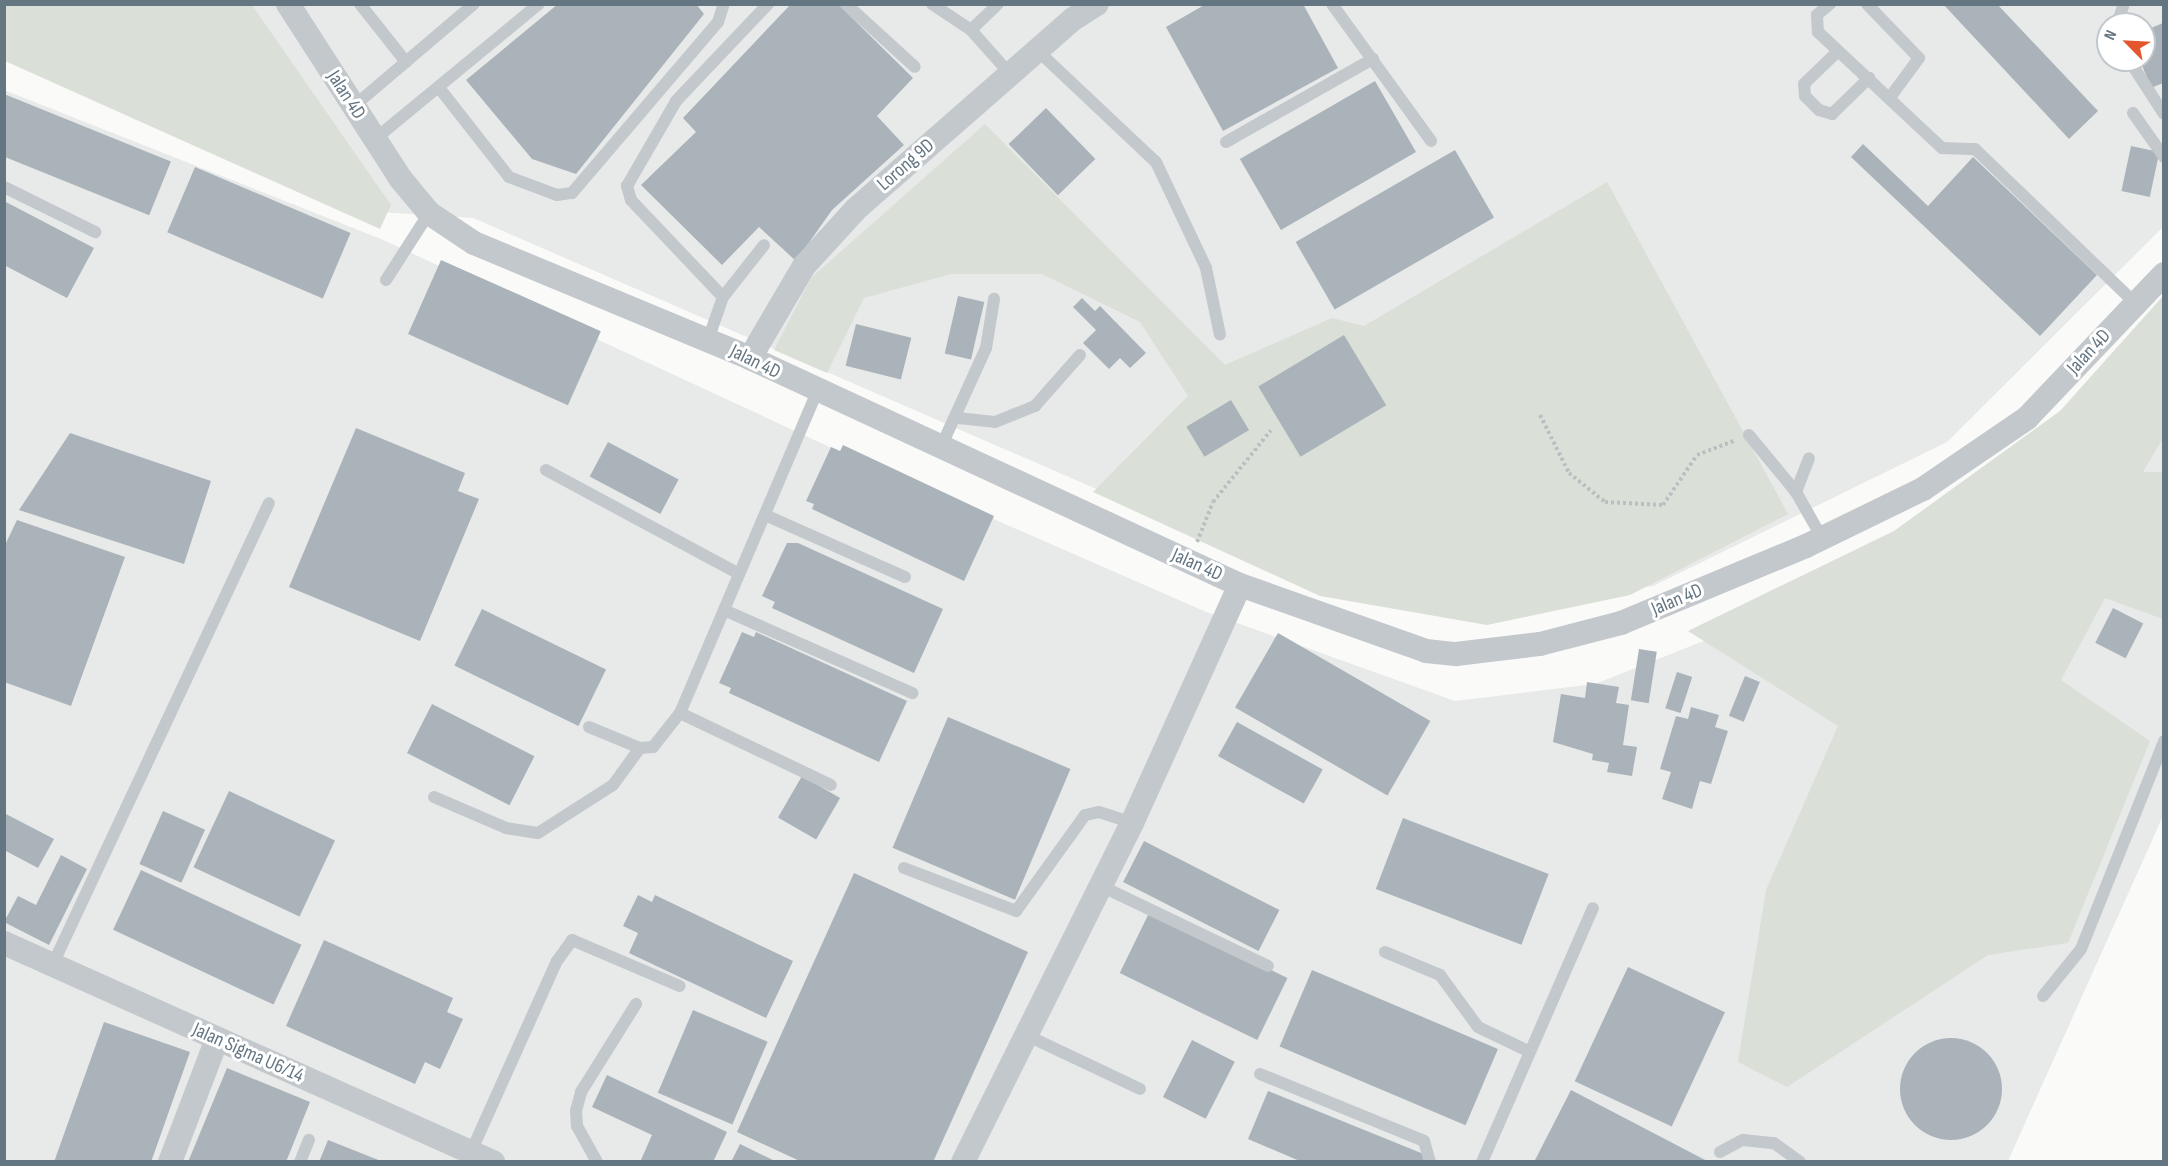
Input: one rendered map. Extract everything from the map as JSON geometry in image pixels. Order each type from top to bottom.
[{"type":"street","name":"Jalan 4D","points":[[288,4],[375,139],[429,213],[474,243],[750,358],[940,449],[1240,585],[1426,651],[1456,654],[1540,644],[1621,623],[1822,538],[1923,489],[2026,418],[2163,274]]},
{"type":"street","name":"Lorong 9D","points":[[750,358],[819,250],[856,209],[1037,50],[1097,4]]},
{"type":"street","points":[[963,1161],[1132,823],[1240,585]]},
{"type":"street","name":"Jalan Sigma U6/14","points":[[4,943],[482,1157]]},
{"type":"street","points":[[170,1161],[216,1039]]},
{"type":"lane","points":[[360,4],[406,62]]},
{"type":"lane","points":[[354,106],[474,4]]},
{"type":"lane","points":[[375,139],[440,89],[539,4]]},
{"type":"lane","points":[[440,89],[509,177],[557,195],[572,193],[718,22],[724,4]]},
{"type":"lane","points":[[723,297],[631,200],[627,186],[676,101],[768,4]]},
{"type":"lane","points":[[846,4],[915,67]]},
{"type":"lane","points":[[932,4],[971,30],[1010,74]]},
{"type":"lane","points":[[971,30],[998,4]]},
{"type":"lane","points":[[1332,4],[1431,141]]},
{"type":"lane","points":[[1830,4],[1814,24],[1838,51],[1891,96],[1942,148],[1975,149],[2135,303]]},
{"type":"lane","points":[[1867,4],[1919,58],[1891,96]]},
{"type":"lane","points":[[1037,50],[1156,162],[1206,268],[1220,335]]},
{"type":"lane","points":[[1838,51],[1804,84],[1805,96],[1819,110],[1832,114],[1869,78]]},
{"type":"lane","points":[[1226,141],[1373,59]]},
{"type":"lane","points":[[2137,72],[2163,114]]},
{"type":"lane","points":[[2133,113],[2163,157]]},
{"type":"lane","points":[[4,187],[95,232]]},
{"type":"lane","points":[[386,280],[429,213]]},
{"type":"lane","points":[[708,340],[723,297],[764,245]]},
{"type":"lane","points":[[940,449],[958,418],[986,348],[994,299]]},
{"type":"lane","points":[[958,418],[995,422],[1035,406],[1080,355]]},
{"type":"lane","points":[[589,727],[640,748],[653,747],[680,713],[817,392]]},
{"type":"lane","points":[[1749,435],[1796,492],[1822,538]]},
{"type":"lane","points":[[1796,492],[1809,458]]},
{"type":"lane","points":[[546,470],[739,574]]},
{"type":"lane","points":[[52,966],[268,503]]},
{"type":"lane","points":[[765,515],[905,577]]},
{"type":"lane","points":[[724,610],[912,693]]},
{"type":"lane","points":[[680,713],[831,785]]},
{"type":"lane","points":[[2043,996],[2081,949],[2163,741]]},
{"type":"lane","points":[[435,797],[506,828],[538,833],[614,785],[640,748]]},
{"type":"lane","points":[[903,868],[1016,911],[1085,815],[1099,812],[1132,823]]},
{"type":"lane","points":[[1101,886],[1268,966]]},
{"type":"lane","points":[[1482,1161],[1528,1051],[1593,908]]},
{"type":"lane","points":[[482,1157],[572,940],[680,986]]},
{"type":"lane","points":[[1385,952],[1440,975],[1478,1027],[1528,1051]]},
{"type":"lane","points":[[597,1161],[577,1126],[576,1111],[581,1092],[636,1004]]},
{"type":"lane","points":[[1026,1035],[1140,1089]]},
{"type":"lane","points":[[1260,1074],[1424,1141],[1430,1161]]},
{"type":"lane","points":[[300,1161],[309,1140]]},
{"type":"lane","points":[[1720,1152],[1743,1140],[1774,1143],[1800,1161]]},
{"type":"path","points":[[1540,415],[1558,454],[1583,488],[1605,502],[1643,507],[1663,505],[1697,455],[1749,435]]},
{"type":"path","points":[[1190,562],[1213,502],[1271,430]]},
{"type":"shaded area","points":[[5,4],[2163,5],[2163,227],[1947,442],[1653,586],[1469,602],[1301,578],[473,218],[362,211]]},
{"type":"shaded area","points":[[5,4],[252,5],[391,205],[380,229],[5,61]]},
{"type":"shaded area","points":[[4,90],[381,239],[836,450],[1204,611],[1455,701],[1595,684],[1883,570],[2163,347],[2163,816],[2008,1161],[5,1161]]},
{"type":"shaded area","points":[[985,124],[1225,365],[1332,318],[1364,326],[1607,182],[1788,514],[1630,595],[1487,625],[1320,596],[1093,492],[1188,396],[1140,322],[1042,274],[951,274],[864,298],[827,373],[774,350],[811,278]]},
{"type":"shaded area","points":[[2163,296],[2163,438],[2143,472],[2163,472],[2163,619],[2105,598],[2061,680],[2150,741],[2068,943],[1988,955],[1787,1087],[1738,1062],[1766,890],[1838,726],[1688,631],[1894,531],[2060,411]]},
{"type":"building","points":[[558,4],[696,4],[704,14],[576,174],[532,159],[466,80]]},
{"type":"building","points":[[791,4],[838,4],[913,78],[877,116],[904,145],[832,210],[796,261],[759,227],[722,265],[641,185],[696,132],[683,118]]},
{"type":"building","points":[[1206,4],[1303,4],[1338,68],[1223,131],[1166,27]]},
{"type":"building","points":[[1943,4],[1997,4],[2098,111],[2069,139]]},
{"type":"building","points":[[2163,23],[2163,83],[2151,88],[2145,72],[2156,72],[2156,26]]},
{"type":"building","points":[[1375,81],[1416,152],[1281,230],[1240,159]]},
{"type":"building","points":[[4,94],[171,161],[149,215],[4,157]]},
{"type":"building","points":[[1046,108],[1095,159],[1058,195],[1009,144]]},
{"type":"building","points":[[1863,144],[1928,206],[1973,157],[2097,275],[2040,336],[1851,157]]},
{"type":"building","points":[[2131,146],[2159,152],[2150,197],[2121,191]]},
{"type":"building","points":[[1455,150],[1494,218],[1335,310],[1296,242]]},
{"type":"building","points":[[195,167],[351,233],[323,298],[167,232]]},
{"type":"building","points":[[4,201],[94,248],[67,298],[4,265]]},
{"type":"building","points":[[441,260],[601,331],[568,405],[408,334]]},
{"type":"building","points":[[958,296],[984,302],[971,360],[945,353]]},
{"type":"building","points":[[1082,298],[1095,311],[1100,306],[1146,353],[1130,368],[1120,358],[1109,369],[1083,343],[1096,330],[1073,307]]},
{"type":"building","points":[[856,324],[911,338],[901,380],[846,366]]},
{"type":"building","points":[[1344,335],[1386,405],[1301,457],[1258,387]]},
{"type":"building","points":[[1231,400],[1249,430],[1204,457],[1186,427]]},
{"type":"building","points":[[356,428],[465,473],[458,491],[479,499],[420,641],[289,587]]},
{"type":"building","points":[[70,433],[211,481],[184,564],[19,510]]},
{"type":"building","points":[[608,442],[679,480],[660,514],[590,476]]},
{"type":"building","points":[[843,445],[994,516],[964,581],[812,509],[814,504],[806,501],[831,447],[840,451]]},
{"type":"building","points":[[17,520],[125,557],[71,706],[4,682],[4,547]]},
{"type":"building","points":[[787,543],[798,543],[943,609],[914,673],[772,608],[775,602],[762,596]]},
{"type":"building","points":[[2113,608],[2143,623],[2126,658],[2095,643]]},
{"type":"building","points":[[482,609],[606,669],[578,726],[454,666]]},
{"type":"building","points":[[742,632],[754,637],[756,632],[907,701],[879,762],[729,693],[731,688],[719,683]]},
{"type":"building","points":[[1278,633],[1430,721],[1387,795],[1235,707]]},
{"type":"building","points":[[1639,649],[1657,652],[1649,703],[1631,700]]},
{"type":"building","points":[[1677,672],[1692,677],[1680,713],[1665,708]]},
{"type":"building","points":[[1745,676],[1760,682],[1744,722],[1729,716]]},
{"type":"building","points":[[1587,682],[1619,687],[1616,703],[1629,705],[1623,745],[1637,747],[1632,776],[1607,772],[1609,763],[1592,760],[1593,754],[1553,742],[1561,694],[1585,698]]},
{"type":"building","points":[[432,704],[534,756],[509,805],[407,753]]},
{"type":"building","points":[[1691,707],[1719,715],[1715,727],[1728,731],[1711,784],[1700,781],[1692,809],[1662,799],[1671,772],[1660,769],[1676,716],[1688,719]]},
{"type":"building","points":[[948,717],[1070,769],[1015,900],[893,848]]},
{"type":"building","points":[[1237,722],[1323,770],[1304,804],[1218,756]]},
{"type":"building","points":[[802,776],[840,798],[816,840],[778,818]]},
{"type":"building","points":[[229,791],[335,840],[300,917],[194,867]]},
{"type":"building","points":[[163,811],[205,830],[181,883],[139,864]]},
{"type":"building","points":[[4,813],[54,839],[38,868],[4,850]]},
{"type":"building","points":[[1403,818],[1549,874],[1521,945],[1376,889]]},
{"type":"building","points":[[1144,841],[1279,910],[1259,951],[1123,882]]},
{"type":"building","points":[[61,855],[87,869],[49,945],[4,922],[18,896],[36,905]]},
{"type":"building","points":[[141,870],[301,945],[274,1005],[113,930]]},
{"type":"building","points":[[854,873],[1028,952],[933,1162],[802,1162],[737,1132]]},
{"type":"building","points":[[638,895],[652,902],[655,895],[793,961],[766,1018],[629,953],[638,933],[623,926]]},
{"type":"building","points":[[1150,911],[1288,978],[1257,1040],[1120,973]]},
{"type":"building","points":[[324,940],[453,998],[447,1012],[463,1019],[440,1069],[425,1062],[415,1084],[286,1026]]},
{"type":"building","points":[[1628,967],[1725,1012],[1672,1126],[1575,1081]]},
{"type":"building","points":[[1312,970],[1498,1049],[1466,1125],[1280,1046]]},
{"type":"building","points":[[693,1010],[768,1042],[732,1124],[658,1093]]},
{"type":"building","points":[[104,1022],[190,1052],[151,1162],[54,1162]]},
{"type":"building","points":[[1951,1038],[1970,1042],[1987,1053],[1998,1070],[2002,1089],[1998,1108],[1987,1125],[1970,1136],[1951,1140],[1932,1136],[1915,1125],[1904,1108],[1900,1089],[1904,1070],[1915,1053],[1932,1042]]},
{"type":"building","points":[[1192,1040],[1235,1062],[1206,1119],[1163,1097]]},
{"type":"building","points":[[227,1068],[310,1102],[286,1162],[188,1162]]},
{"type":"building","points":[[607,1075],[727,1132],[713,1162],[640,1162],[652,1135],[592,1107]]},
{"type":"building","points":[[1571,1090],[1709,1162],[1534,1162]]},
{"type":"building","points":[[1268,1091],[1426,1155],[1423,1162],[1302,1162],[1248,1139]]},
{"type":"building","points":[[328,1140],[381,1161],[381,1162],[319,1162]]},
{"type":"building","points":[[740,1144],[777,1162],[731,1162]]}]
